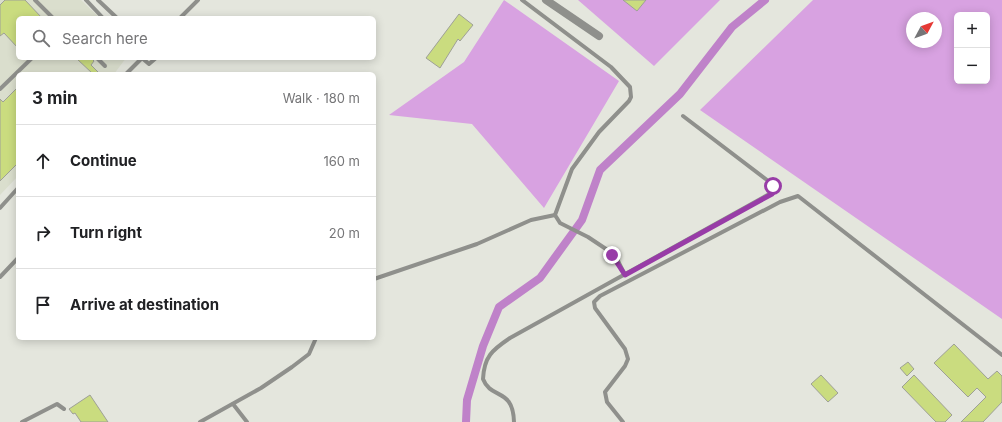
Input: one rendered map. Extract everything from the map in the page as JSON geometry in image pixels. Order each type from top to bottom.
[{"type":"street","points":[[546,0],[599,36]]},
{"type":"lane","points":[[35,0],[51,16]]},
{"type":"lane","points":[[86,0],[101,16]]},
{"type":"lane","points":[[98,0],[115,16]]},
{"type":"lane","points":[[182,16],[198,0]]},
{"type":"lane","points":[[522,0],[611,67],[630,87],[629,101],[599,132],[572,168],[556,214],[560,223],[588,237],[612,255],[625,275]]},
{"type":"lane","points":[[18,72],[30,60]]},
{"type":"lane","points":[[99,60],[105,66]]},
{"type":"lane","points":[[128,72],[140,60]]},
{"type":"lane","points":[[144,60],[149,64],[154,60]]},
{"type":"lane","points":[[0,89],[16,74]]},
{"type":"lane","points":[[514,422],[511,403],[488,387],[483,380],[487,361],[492,350],[510,338],[772,194],[775,190],[768,180],[683,116]]},
{"type":"lane","points":[[0,208],[16,190]]},
{"type":"lane","points":[[623,422],[607,402],[605,392],[625,366],[628,359],[625,349],[594,308],[594,302],[600,296],[780,202],[798,196],[1002,354]]},
{"type":"lane","points":[[376,278],[476,244],[531,220],[556,214]]},
{"type":"lane","points":[[0,276],[16,260]]},
{"type":"lane","points":[[200,422],[261,388],[309,354],[315,340]]},
{"type":"lane","points":[[22,422],[57,404],[64,409]]},
{"type":"lane","points":[[233,404],[247,422]]},
{"type":"shaded area","points":[[0,0],[81,0],[98,16],[16,16],[16,60],[124,60],[116,72],[16,72],[16,178],[0,195]]},
{"type":"shaded area","points":[[504,0],[619,81],[544,208],[472,124],[389,115],[464,62]]},
{"type":"shaded area","points":[[578,0],[720,0],[654,66]]},
{"type":"shaded area","points":[[813,0],[1002,0],[1002,319],[700,110]]},
{"type":"building","points":[[5,0],[25,0],[40,16],[16,16],[16,46],[4,33],[0,36],[0,5]]},
{"type":"building","points":[[623,0],[646,0],[637,11]]},
{"type":"building","points":[[459,14],[473,25],[460,41],[458,39],[440,68],[426,58]]},
{"type":"building","points":[[78,60],[93,60],[94,61],[91,65],[98,72],[91,72]]},
{"type":"building","points":[[16,89],[16,165],[0,181],[0,99],[3,102]]},
{"type":"building","points":[[954,344],[988,379],[997,371],[1002,376],[1002,402],[983,422],[961,422],[986,397],[977,388],[968,397],[934,363]]},
{"type":"building","points":[[908,362],[914,369],[907,376],[900,368]]},
{"type":"building","points":[[821,375],[838,393],[828,402],[811,384]]},
{"type":"building","points":[[914,375],[952,415],[945,422],[936,422],[902,387]]},
{"type":"building","points":[[90,395],[108,422],[81,422],[75,413],[73,414],[69,409]]},
{"type":"waterway","points":[[466,422],[467,400],[483,346],[499,307],[540,278],[582,220],[600,170],[680,94],[732,27],[765,0]]},
{"type":"route","points":[[612,255],[618,261],[625,275],[644,263],[772,194],[775,190],[773,186]]}]
